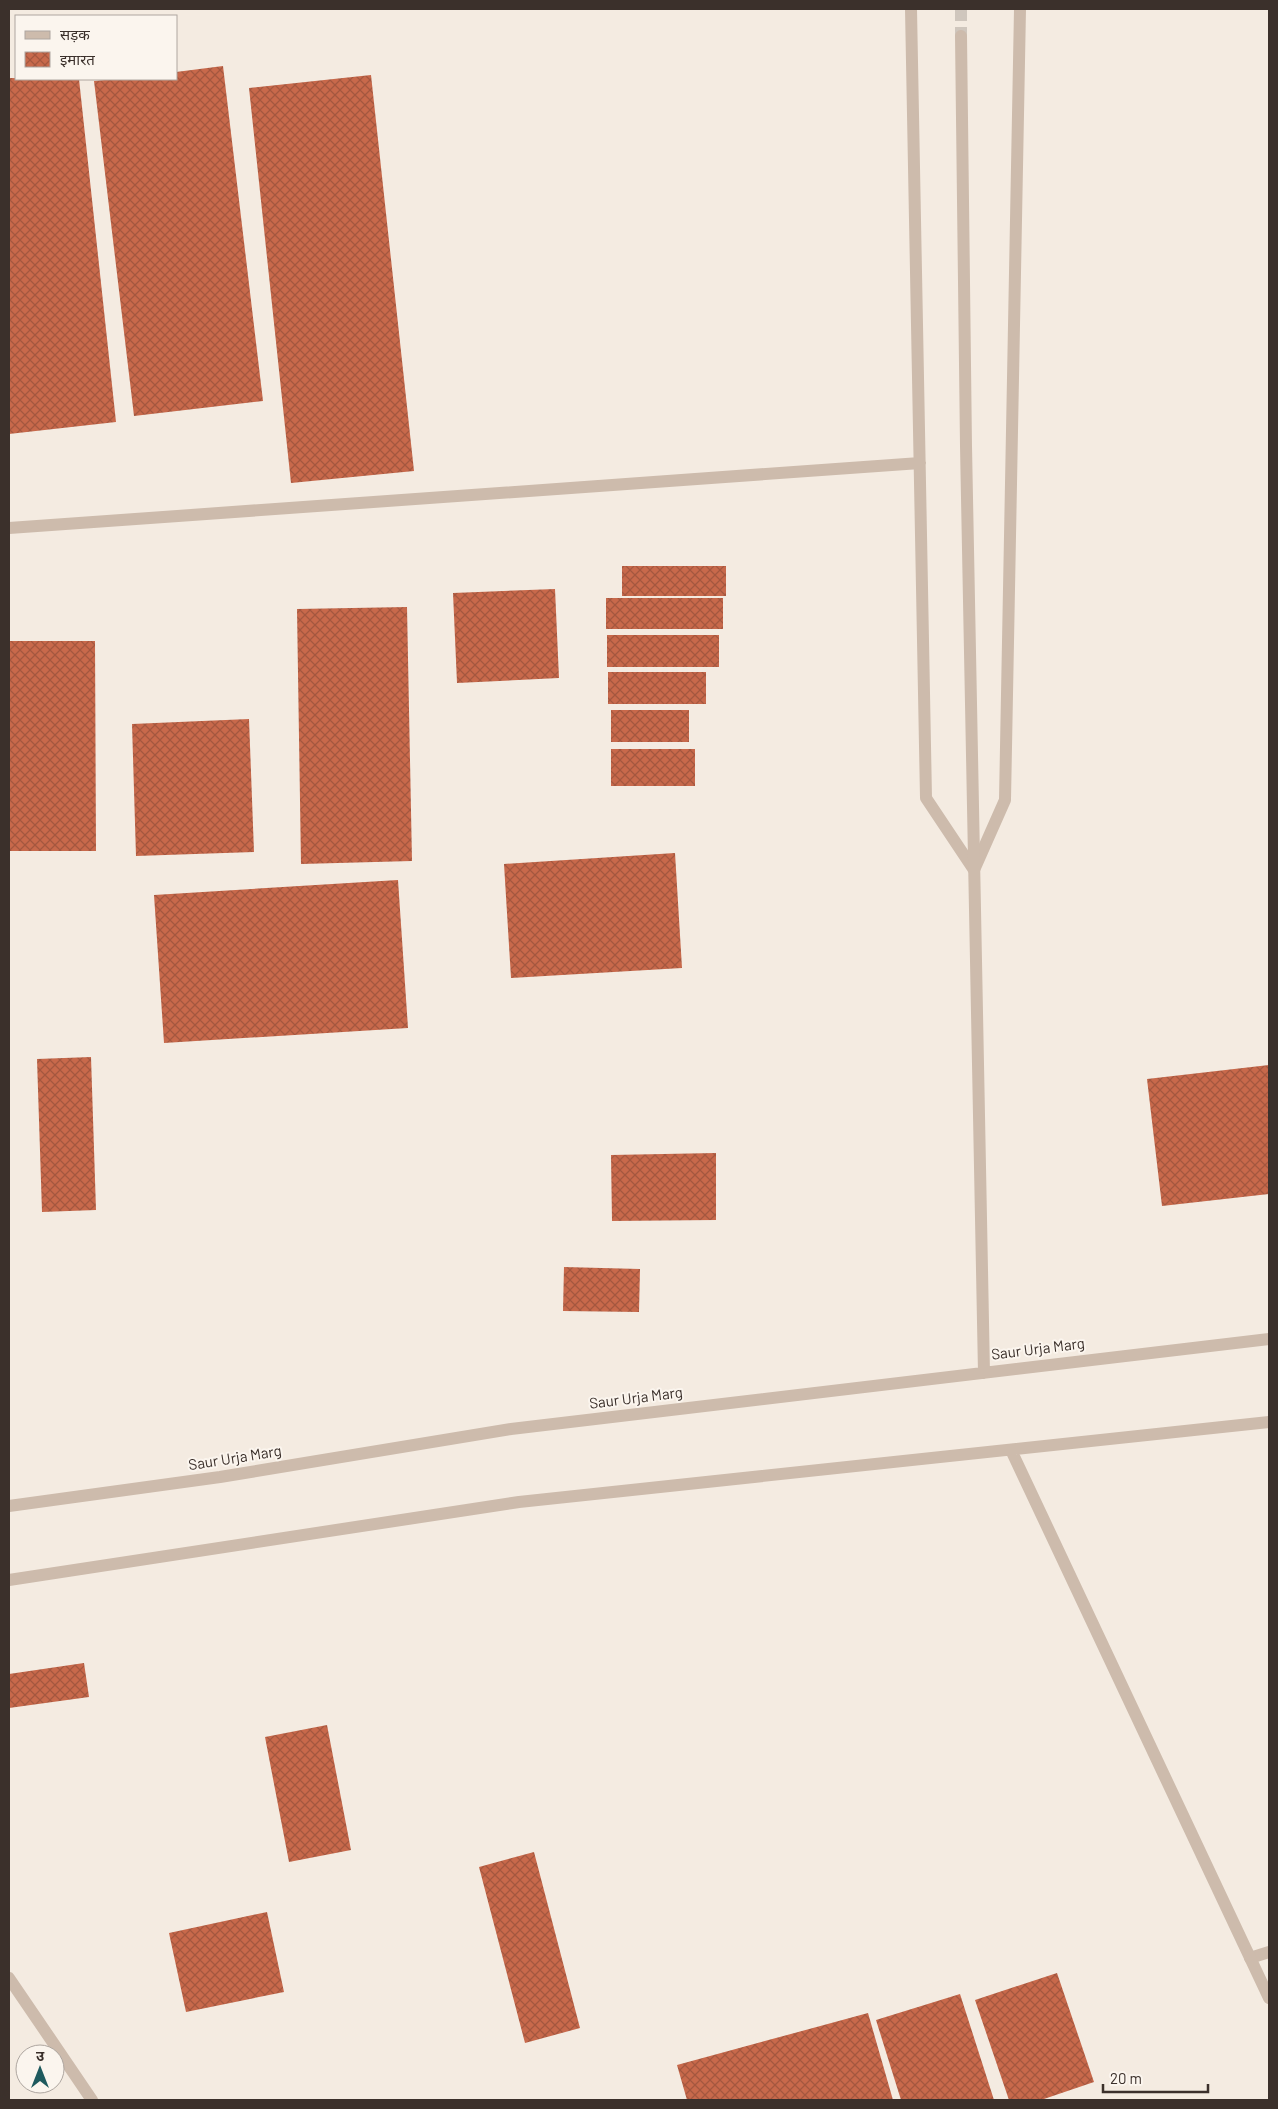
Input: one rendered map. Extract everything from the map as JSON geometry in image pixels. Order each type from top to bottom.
[{"type":"street","points":[[911,9],[926,798],[974,870]]},
{"type":"street","points":[[974,870],[1004,800],[1020,9]]},
{"type":"street","points":[[961,36],[984,1373]]},
{"type":"street","points":[[9,528],[920,463]]},
{"type":"street","name":"Saur Urja Marg","points":[[9,1506],[230,1475],[510,1429],[1269,1339]]},
{"type":"street","points":[[9,1580],[519,1502],[1269,1422]]},
{"type":"street","points":[[1011,1450],[1269,1998]]},
{"type":"street","points":[[1250,1958],[1269,1952]]},
{"type":"street","points":[[9,1978],[92,2100]]},
{"type":"building","points":[[223,66],[263,401],[134,416],[94,81],[178,80],[178,72]]},
{"type":"building","points":[[371,75],[414,471],[291,483],[249,88]]},
{"type":"building","points":[[9,78],[15,78],[15,80],[79,80],[116,422],[9,434]]},
{"type":"building","points":[[622,566],[726,566],[726,596],[622,596]]},
{"type":"building","points":[[555,589],[559,678],[457,683],[453,593]]},
{"type":"building","points":[[606,598],[723,598],[723,629],[606,629]]},
{"type":"building","points":[[407,607],[412,861],[301,864],[297,609]]},
{"type":"building","points":[[607,635],[719,635],[719,667],[607,667]]},
{"type":"building","points":[[9,641],[95,641],[96,851],[9,851]]},
{"type":"building","points":[[608,672],[706,672],[706,704],[608,704]]},
{"type":"building","points":[[611,710],[689,710],[689,742],[611,742]]},
{"type":"building","points":[[249,719],[254,852],[136,856],[132,724]]},
{"type":"building","points":[[611,749],[695,749],[695,786],[611,786]]},
{"type":"building","points":[[675,853],[682,968],[511,978],[504,864]]},
{"type":"building","points":[[398,880],[408,1028],[164,1043],[154,895]]},
{"type":"building","points":[[91,1057],[96,1210],[42,1212],[37,1059]]},
{"type":"building","points":[[1269,1065],[1269,1194],[1162,1206],[1147,1079]]},
{"type":"building","points":[[716,1153],[716,1220],[612,1221],[611,1155]]},
{"type":"building","points":[[564,1267],[640,1269],[639,1312],[563,1311]]},
{"type":"building","points":[[84,1663],[89,1697],[9,1708],[9,1674]]},
{"type":"building","points":[[327,1725],[351,1850],[289,1862],[265,1737]]},
{"type":"building","points":[[534,1852],[580,2028],[525,2043],[479,1867]]},
{"type":"building","points":[[267,1912],[284,1992],[186,2012],[169,1933]]},
{"type":"building","points":[[1057,1973],[1094,2082],[1041,2100],[1009,2100],[975,2000]]},
{"type":"building","points":[[960,1994],[994,2100],[901,2100],[876,2020]]},
{"type":"building","points":[[868,2013],[893,2100],[687,2100],[677,2065]]},
{"type":"tunnel","points":[[961,9],[961,36]]}]
